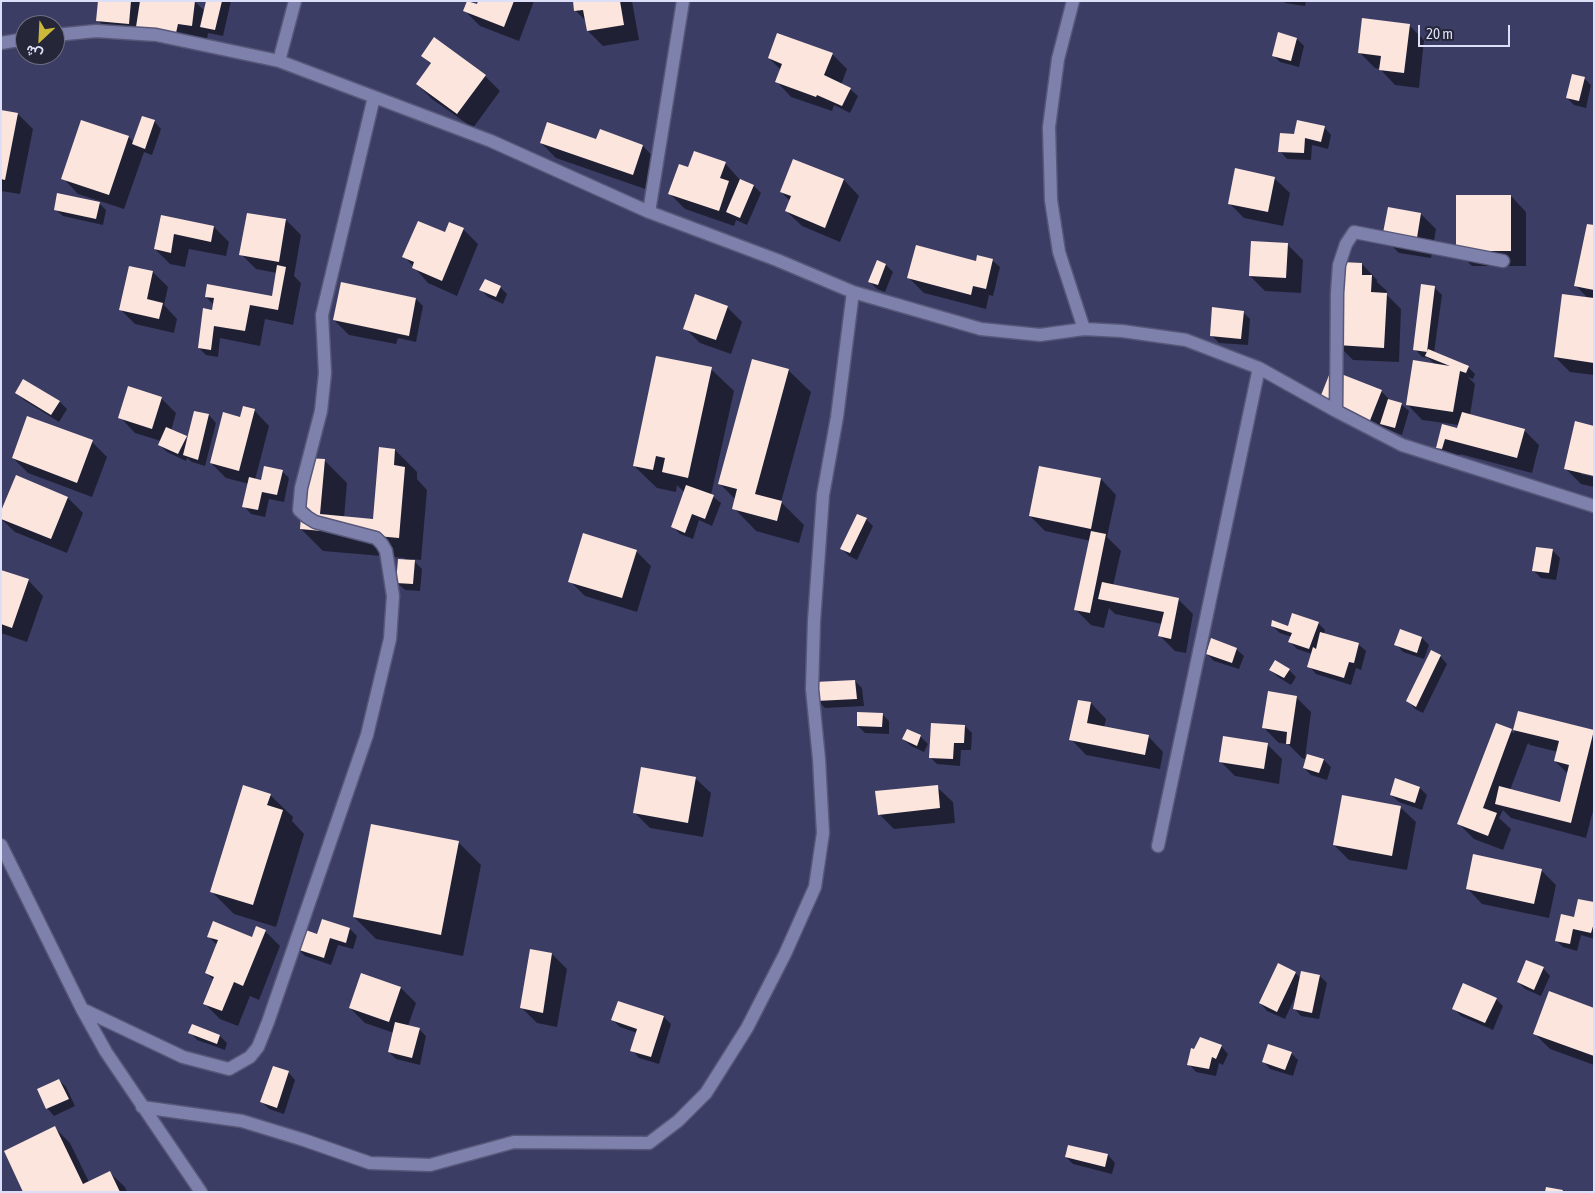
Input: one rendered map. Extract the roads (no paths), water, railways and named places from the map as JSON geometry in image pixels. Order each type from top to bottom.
[{"type":"street","points":[[279,61],[295,1]]},
{"type":"street","points":[[649,212],[683,1]]},
{"type":"street","points":[[1073,1],[1058,59],[1049,127],[1051,200],[1059,252],[1084,329]]},
{"type":"street","points":[[65,34],[96,31],[156,35],[279,61],[491,140],[649,212],[777,260],[853,292],[981,329],[1040,335],[1084,329],[1122,331],[1186,340],[1259,368],[1402,445],[1594,506]]},
{"type":"street","points":[[1,43],[15,41]]},
{"type":"street","points":[[82,1009],[183,1057],[230,1069],[250,1057],[258,1047],[268,1022],[367,735],[390,639],[393,596],[386,551],[376,538],[315,522],[299,510],[301,488],[321,411],[325,373],[322,314],[374,98]]},
{"type":"street","points":[[1336,411],[1339,265],[1346,244],[1354,232],[1503,261]]},
{"type":"street","points":[[142,1106],[242,1120],[370,1163],[430,1165],[514,1142],[649,1143],[678,1121],[706,1093],[747,1028],[785,954],[815,888],[823,833],[819,759],[812,689],[814,621],[823,495],[837,417],[853,292]]},
{"type":"street","points":[[1158,846],[1259,368]]},
{"type":"street","points":[[1,845],[82,1009],[106,1052],[202,1192]]}]
